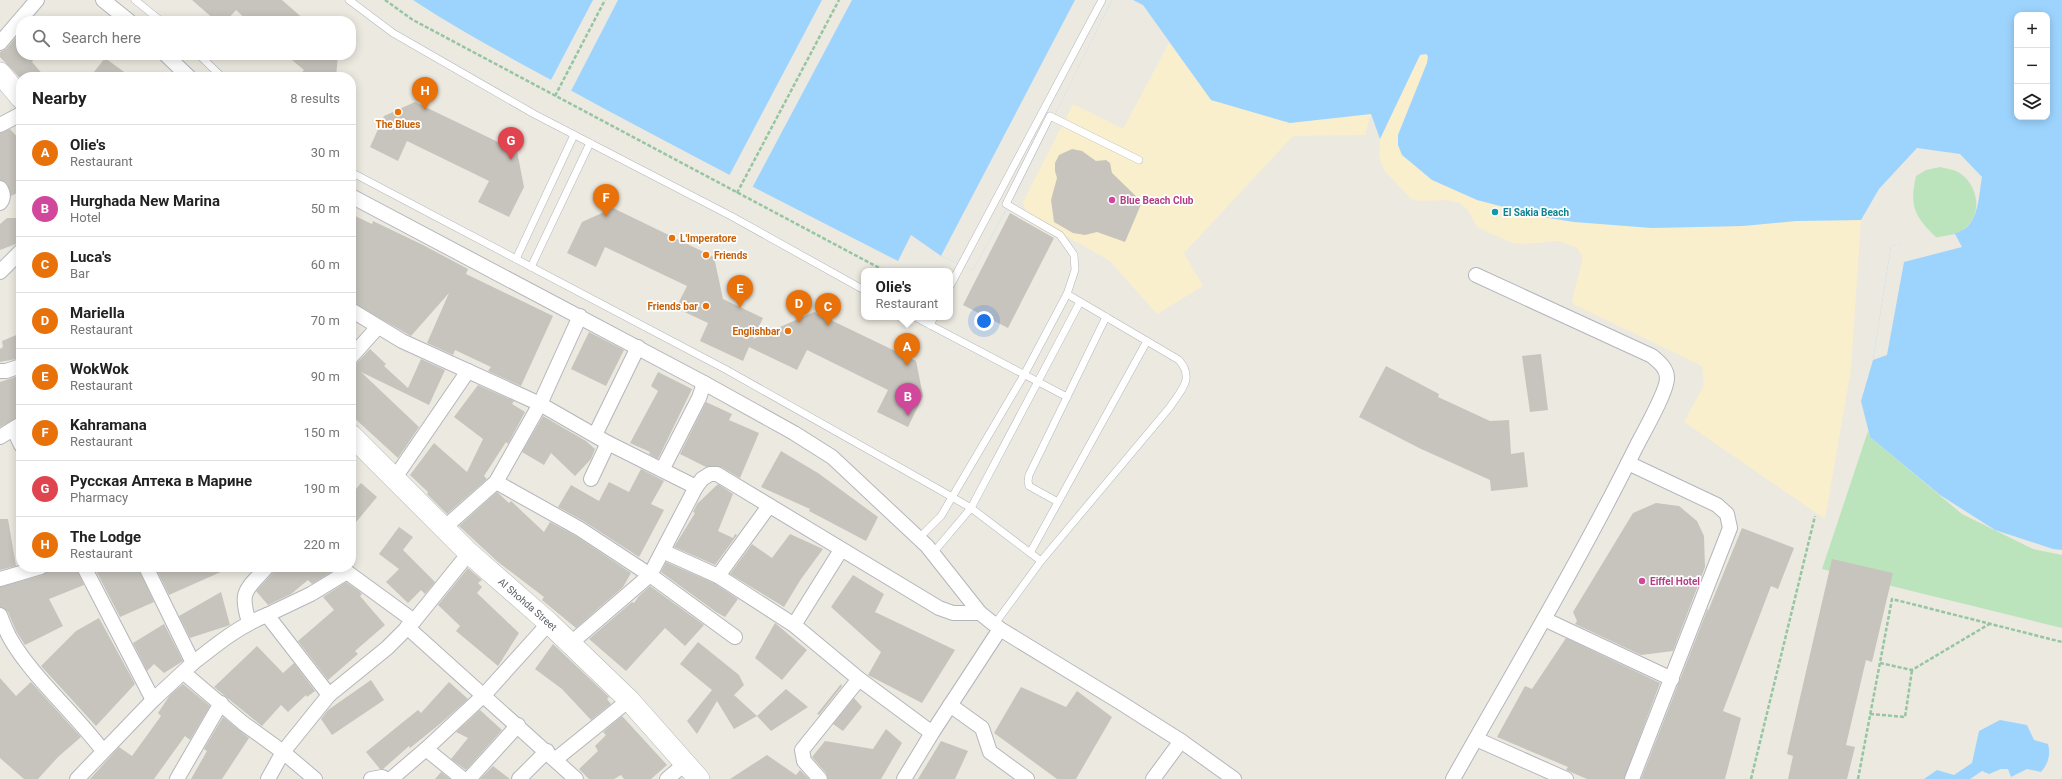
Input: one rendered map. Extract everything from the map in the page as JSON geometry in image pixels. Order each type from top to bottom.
[{"type":"street","points":[[23,16],[37,0]]},
{"type":"street","points":[[102,0],[123,16]]},
{"type":"street","points":[[0,43],[16,24]]},
{"type":"street","points":[[171,60],[184,72]]},
{"type":"street","points":[[0,73],[16,92]]},
{"type":"street","points":[[0,125],[16,117]]},
{"type":"street","points":[[0,188],[3,192],[3,198],[0,203]]},
{"type":"street","points":[[356,199],[393,220],[638,347],[794,433],[832,457],[919,538],[933,553],[980,613],[997,627],[1181,741],[1234,779]]},
{"type":"street","points":[[0,272],[16,256]]},
{"type":"street","points":[[1453,779],[1544,618],[1628,463],[1659,401],[1667,378],[1663,365],[1652,356],[1476,276]]},
{"type":"street","points":[[356,313],[377,328],[402,341],[540,404],[608,443],[696,487]]},
{"type":"street","points":[[444,528],[496,482],[540,404],[580,316]]},
{"type":"street","points":[[356,351],[377,328]]},
{"type":"street","points":[[594,435],[638,347]]},
{"type":"street","points":[[0,371],[6,371],[16,368]]},
{"type":"street","points":[[394,478],[468,371]]},
{"type":"street","points":[[662,470],[699,398],[704,383]]},
{"type":"street","points":[[0,437],[16,428]]},
{"type":"street","name":"Al Shohda Street","points":[[356,440],[469,553],[549,623],[629,700],[686,762],[699,779]]},
{"type":"street","points":[[591,479],[608,443]]},
{"type":"street","points":[[1628,463],[1717,505],[1727,514],[1730,528],[1632,779]]},
{"type":"street","points":[[570,643],[650,575],[696,487],[702,479],[710,474],[717,474],[939,608],[954,613],[980,613]]},
{"type":"street","points":[[496,482],[580,529],[650,575],[735,637]]},
{"type":"street","points":[[718,576],[769,506]]},
{"type":"street","points":[[664,549],[669,554],[718,576],[794,625],[859,679],[932,733]]},
{"type":"street","points":[[794,625],[841,550]]},
{"type":"street","points":[[268,779],[283,752],[329,695],[387,648],[411,624],[469,553]]},
{"type":"street","points":[[0,579],[24,572]]},
{"type":"street","points":[[87,572],[153,700]]},
{"type":"street","points":[[148,572],[188,668],[221,703],[243,723],[283,752],[315,779]]},
{"type":"street","points":[[249,622],[244,604],[244,597],[248,588],[262,572]]},
{"type":"street","points":[[77,779],[153,700],[188,668],[229,635],[249,622],[311,594],[341,572]]},
{"type":"street","points":[[346,572],[411,624],[484,695],[552,755],[576,779]]},
{"type":"street","points":[[267,615],[329,695]]},
{"type":"street","points":[[0,616],[5,642],[34,670],[89,731],[104,751]]},
{"type":"street","points":[[1544,618],[1672,679]]},
{"type":"street","points":[[391,779],[484,695],[549,623]]},
{"type":"street","points":[[904,779],[997,627]]},
{"type":"street","points":[[820,779],[804,761],[802,750],[859,679]]},
{"type":"street","points":[[519,779],[629,700]]},
{"type":"street","points":[[177,779],[221,703]]},
{"type":"street","points":[[950,705],[982,728],[990,752],[1027,779]]},
{"type":"street","points":[[469,779],[518,725]]},
{"type":"street","points":[[1476,739],[1566,779]]},
{"type":"street","points":[[1153,779],[1181,741]]},
{"type":"street","points":[[426,749],[463,779]]},
{"type":"street","points":[[667,779],[686,762]]},
{"type":"street","points":[[371,779],[382,777],[386,779]]},
{"type":"lane","points":[[135,0],[154,16]]},
{"type":"lane","points":[[350,0],[393,34],[574,135],[731,216],[861,288]]},
{"type":"lane","points":[[953,280],[1102,0]]},
{"type":"lane","points":[[204,60],[217,72]]},
{"type":"lane","points":[[919,538],[941,516],[1024,375],[1067,294],[1075,270],[1074,255],[1060,235],[1006,204],[1050,116],[1139,160]]},
{"type":"lane","points":[[516,259],[574,135]]},
{"type":"lane","points":[[531,267],[590,143]]},
{"type":"lane","points":[[356,175],[725,369],[952,497],[971,508],[1041,561]]},
{"type":"lane","points":[[997,627],[1041,561],[1170,407],[1186,382],[1187,374],[1179,360],[1067,294]]},
{"type":"lane","points":[[933,553],[971,508],[1036,382],[1080,302]]},
{"type":"lane","points":[[1058,502],[1029,486],[1028,481],[1066,397],[1106,316]]},
{"type":"lane","points":[[921,320],[1066,397]]},
{"type":"lane","points":[[930,325],[932,320]]},
{"type":"lane","points":[[1030,553],[1147,341]]},
{"type":"path","points":[[385,0],[413,20],[879,268]]},
{"type":"path","points":[[555,96],[605,0]]},
{"type":"path","points":[[737,193],[839,0]]},
{"type":"path","points":[[1751,779],[1815,516]]},
{"type":"path","points":[[1858,779],[1892,599],[2062,642]]},
{"type":"path","points":[[1880,663],[1912,670],[1991,623]]},
{"type":"path","points":[[1870,714],[1906,717],[1912,670]]},
{"type":"green space","points":[[1940,167],[1956,171],[1967,180],[1972,186],[1975,194],[1976,210],[1974,217],[1963,230],[1951,235],[1937,238],[1923,224],[1919,217],[1914,204],[1913,196],[1916,176],[1926,170]]},
{"type":"green space","points":[[1868,431],[1870,437],[1962,514],[2033,549],[2062,555],[2062,628],[1822,569]]},
{"type":"sand","name":"Blue Beach Club","points":[[1169,43],[1212,100],[1290,123],[1371,114],[1365,135],[1293,136],[1184,253],[1203,286],[1157,314],[1110,261],[1027,214],[1023,202],[1073,104],[1123,129]]},
{"type":"sand","points":[[1423,53],[1426,54],[1428,60],[1398,134],[1398,145],[1477,200],[1542,217],[1574,222],[1652,228],[1743,226],[1796,221],[1861,220],[1851,369],[1825,519],[1684,422],[1704,385],[1702,366],[1575,305],[1572,300],[1582,262],[1582,256],[1577,248],[1559,241],[1525,244],[1513,243],[1477,227],[1467,209],[1460,203],[1444,200],[1421,201],[1411,199],[1384,170],[1379,156],[1380,139],[1418,59]]},
{"type":"water","points":[[413,0],[1112,0],[1023,179],[973,270],[941,256],[911,235],[898,261],[603,108],[483,43]]},
{"type":"water","points":[[1133,0],[2062,0],[2062,550],[2053,549],[1995,530],[1940,495],[1870,437],[1861,401],[1873,360],[1891,246],[1931,240],[1953,234],[1967,227],[1971,222],[1978,204],[1982,177],[1960,154],[1917,148],[1879,189],[1861,220],[1796,221],[1743,226],[1652,228],[1574,222],[1542,217],[1477,200],[1432,180],[1402,155],[1398,145],[1398,135],[1427,63],[1428,56],[1426,54],[1420,55],[1380,139],[1371,114],[1290,123],[1211,100],[1143,5]]},
{"type":"water","points":[[2000,720],[2027,725],[2034,740],[2048,744],[2048,759],[2041,772],[2027,769],[2011,777],[2008,769],[2001,769],[1989,774],[1982,771],[1970,779],[1924,779],[1937,770],[1954,775],[1972,763],[1979,731]]},
{"type":"pier","points":[[593,0],[618,0],[571,91],[551,80]]},
{"type":"pier","points":[[822,0],[852,0],[752,188],[729,176]]},
{"type":"pier","points":[[1075,0],[1112,0],[1023,179],[973,270],[941,256]]},
{"type":"pier","points":[[1955,234],[1962,247],[1904,262],[1887,355],[1873,360],[1891,246]]},
{"type":"building","points":[[192,0],[282,0],[300,16],[243,16],[236,10],[231,16],[210,16]]},
{"type":"building","points":[[16,38],[16,60],[33,60],[32,62],[41,72],[16,72],[16,74],[0,57],[0,52],[6,49]]},
{"type":"building","points":[[103,60],[108,60],[124,72],[94,72]]},
{"type":"building","points":[[292,60],[338,60],[336,72],[302,72],[304,70]]},
{"type":"building","points":[[415,102],[517,151],[524,187],[509,217],[478,202],[489,181],[407,141],[398,161],[370,147],[384,116]]},
{"type":"building","points":[[10,129],[16,136],[16,194],[11,196],[7,184],[0,180],[0,133]]},
{"type":"building","points":[[1072,149],[1082,151],[1096,161],[1106,160],[1110,163],[1112,173],[1142,202],[1125,242],[1097,232],[1085,235],[1073,233],[1054,222],[1051,200],[1057,178],[1055,163],[1059,155]]},
{"type":"building","points":[[613,208],[714,257],[723,299],[763,318],[753,339],[814,312],[916,361],[923,396],[908,427],[877,412],[888,390],[807,350],[797,370],[749,347],[743,361],[700,341],[708,323],[676,308],[687,286],[605,247],[596,267],[567,253],[582,222]]},
{"type":"building","points":[[1010,213],[1054,238],[1008,328],[963,305]]},
{"type":"building","points":[[356,216],[372,224],[373,221],[423,245],[468,269],[466,274],[553,316],[521,386],[488,371],[491,367],[455,350],[453,355],[427,343],[449,293],[411,336],[356,305]]},
{"type":"building","points":[[7,218],[16,218],[16,244],[0,250],[0,224]]},
{"type":"building","points":[[589,332],[624,350],[606,386],[571,369]]},
{"type":"building","points":[[16,335],[16,359],[0,362],[0,349],[3,347],[2,341]]},
{"type":"building","points":[[370,349],[386,364],[384,366],[408,388],[421,359],[445,370],[429,405],[361,372],[419,427],[398,458],[356,420],[357,363]]},
{"type":"building","points":[[1541,354],[1548,410],[1530,412],[1522,356]]},
{"type":"building","points":[[1386,366],[1439,394],[1438,397],[1490,421],[1509,420],[1511,454],[1524,452],[1528,487],[1491,491],[1490,480],[1419,448],[1359,417]]},
{"type":"building","points":[[658,372],[692,389],[658,459],[649,454],[650,452],[630,443],[658,391],[651,386]]},
{"type":"building","points":[[16,377],[16,419],[0,427],[0,382]]},
{"type":"building","points":[[478,385],[514,401],[512,404],[525,412],[508,444],[506,442],[484,476],[487,479],[447,514],[427,494],[428,492],[410,475],[434,443],[467,472],[483,439],[454,417]]},
{"type":"building","points":[[706,402],[732,414],[729,420],[759,433],[740,478],[721,467],[706,467],[680,454]]},
{"type":"building","points":[[543,416],[586,441],[595,449],[591,459],[575,476],[551,453],[544,465],[522,452]]},
{"type":"building","points":[[781,451],[818,473],[878,517],[866,541],[809,511],[810,509],[761,487]]},
{"type":"building","points":[[641,469],[664,481],[651,504],[664,510],[639,557],[585,522],[558,507],[571,485],[599,501],[609,482],[629,492]]},
{"type":"building","points":[[361,483],[377,497],[356,522],[356,489]]},
{"type":"building","points":[[718,484],[733,494],[718,531],[733,538],[735,534],[737,535],[715,565],[674,547],[695,513],[693,512],[697,504]]},
{"type":"building","points":[[497,492],[509,503],[511,501],[544,532],[550,522],[576,536],[631,573],[623,587],[576,628],[542,600],[544,597],[498,562],[459,526]]},
{"type":"building","name":"Eiffel Hotel","points":[[1656,503],[1679,506],[1697,521],[1704,536],[1705,567],[1673,651],[1641,655],[1575,624],[1577,621],[1573,612],[1633,513]]},
{"type":"building","points":[[0,519],[8,519],[16,566],[0,570]]},
{"type":"building","points":[[399,527],[413,537],[403,550],[435,582],[425,594],[421,590],[408,603],[386,582],[399,569],[379,554]]},
{"type":"building","points":[[1742,528],[1794,548],[1778,589],[1771,586],[1723,711],[1741,718],[1725,779],[1641,779],[1708,608],[1708,611]]},
{"type":"building","points":[[790,534],[823,549],[801,579],[784,607],[730,574],[752,544],[772,558]]},
{"type":"building","points":[[1832,559],[1893,573],[1872,662],[1866,660],[1846,745],[1855,747],[1847,779],[1788,779],[1793,756],[1787,754]]},
{"type":"building","points":[[666,562],[714,583],[738,599],[725,617],[661,572]]},
{"type":"building","points":[[468,568],[482,580],[478,583],[482,587],[477,593],[519,633],[498,666],[456,631],[460,626],[438,605]]},
{"type":"building","points":[[47,572],[78,572],[84,585],[49,599],[63,626],[25,645],[16,631],[8,612],[0,607],[0,587],[43,575]]},
{"type":"building","points":[[97,572],[140,572],[154,602],[120,617]]},
{"type":"building","points":[[158,572],[221,572],[169,595]]},
{"type":"building","points":[[331,572],[312,584],[308,580],[291,594],[268,605],[256,591],[273,573]]},
{"type":"building","points":[[853,575],[884,594],[875,612],[955,650],[922,703],[868,675],[881,652],[831,607]]},
{"type":"building","points":[[346,582],[362,594],[360,596],[385,625],[355,651],[358,654],[328,680],[298,641],[334,610],[323,597]]},
{"type":"building","points":[[650,586],[704,625],[685,646],[665,628],[626,671],[589,639],[632,602],[634,603]]},
{"type":"building","points":[[221,592],[230,625],[190,638],[179,616]]},
{"type":"building","points":[[99,618],[135,684],[96,726],[41,666],[76,631]]},
{"type":"building","points":[[775,623],[807,650],[782,680],[755,658]]},
{"type":"building","points":[[164,624],[183,661],[164,673],[154,664],[147,671],[133,643]]},
{"type":"building","points":[[1566,638],[1660,683],[1624,779],[1587,779],[1566,770],[1568,767],[1497,737],[1525,686],[1532,689]]},
{"type":"building","points":[[698,642],[739,675],[744,685],[734,695],[757,716],[734,729],[717,701],[697,734],[687,721],[712,690],[680,664]]},
{"type":"building","points":[[553,644],[609,697],[607,699],[611,704],[591,720],[562,689],[535,669]]},
{"type":"building","points":[[257,646],[283,673],[294,663],[315,691],[307,697],[306,695],[288,712],[281,705],[262,726],[214,687]]},
{"type":"building","points":[[0,678],[16,696],[31,682],[81,737],[58,757],[38,779],[24,779],[0,758]]},
{"type":"building","points":[[371,680],[384,700],[332,735],[321,719],[328,710]]},
{"type":"building","points":[[449,682],[468,699],[410,748],[409,746],[383,769],[380,769],[366,752],[418,710],[421,713]]},
{"type":"building","points":[[183,684],[210,706],[190,740],[185,736],[154,779],[90,779],[119,747],[132,756],[161,716],[158,713],[170,695]]},
{"type":"building","points":[[841,684],[842,686],[819,715],[817,714]]},
{"type":"building","points":[[1021,687],[1066,707],[1077,691],[1112,717],[1076,779],[1057,779],[994,733]]},
{"type":"building","points":[[786,689],[808,707],[771,731],[757,716]]},
{"type":"building","points":[[854,698],[862,707],[843,731],[833,724]]},
{"type":"building","points":[[480,710],[502,730],[466,770],[451,759],[468,738],[456,732]]},
{"type":"building","points":[[622,716],[667,765],[651,779],[624,779],[621,775],[614,779],[589,779],[579,769],[598,751],[595,746],[606,735],[603,732]]},
{"type":"building","points":[[223,717],[249,738],[222,779],[191,779],[207,751],[204,749]]},
{"type":"building","points":[[886,729],[902,743],[881,779],[828,779],[826,773],[812,757],[825,741],[873,749]]},
{"type":"building","points":[[941,741],[968,751],[955,779],[918,779]]},
{"type":"building","points":[[767,755],[796,775],[800,770],[809,779],[730,779]]},
{"type":"building","points":[[493,766],[510,779],[480,779]]},
{"type":"building","points":[[441,772],[450,779],[435,779]]},
{"type":"place","name":"The Lodge","points":[[425,110]]},
{"type":"place","name":"The Blues","points":[[398,112]]},
{"type":"place","name":"Русская Аптека в Марине","points":[[511,160]]},
{"type":"place","name":"Blue Beach Club","points":[[1112,200]]},
{"type":"place","name":"El Sakia Beach","points":[[1495,212]]},
{"type":"place","name":"Kahramana","points":[[606,217]]},
{"type":"place","name":"L'Imperatore","points":[[672,238]]},
{"type":"place","name":"Friends","points":[[706,255]]},
{"type":"place","name":"Friends bar","points":[[706,306]]},
{"type":"place","name":"WokWok","points":[[740,308]]},
{"type":"place","name":"Mariella","points":[[799,323]]},
{"type":"place","name":"Luca's","points":[[828,326]]},
{"type":"place","name":"Englishbar","points":[[788,331]]},
{"type":"place","name":"Olie's","points":[[907,366]]},
{"type":"place","name":"Hurghada New Marina","points":[[908,416]]},
{"type":"place","name":"Eiffel Hotel","points":[[1642,581]]}]
